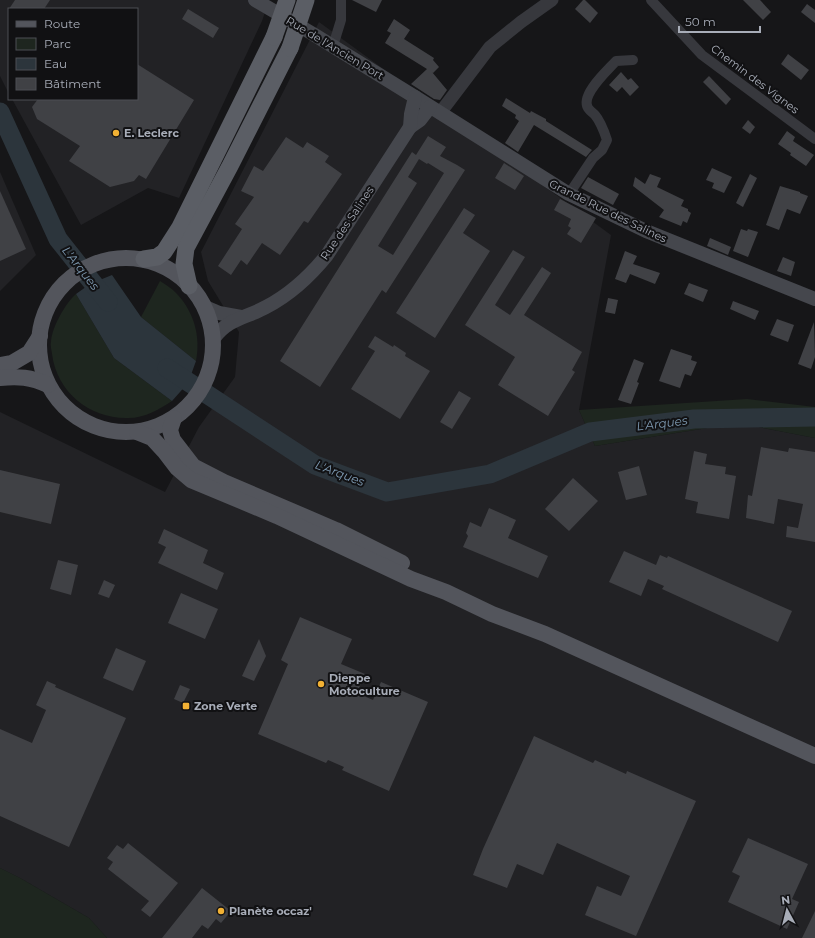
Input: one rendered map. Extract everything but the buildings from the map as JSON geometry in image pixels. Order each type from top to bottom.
[{"type":"highway","points":[[144,259],[157,257],[164,252],[180,227],[274,37],[288,0]]},
{"type":"highway","points":[[189,286],[184,264],[186,248],[230,166],[290,48],[306,0]]},
{"type":"main road","name":"Rue de l'Ancien Port","points":[[255,0],[415,97]]},
{"type":"main road","name":"Grande Rue des Salines","points":[[415,97],[569,194],[646,231],[815,299]]},
{"type":"main road","name":"Rue des Salines","points":[[214,338],[220,330],[229,323],[277,301],[303,282],[327,255],[410,127],[415,97]]},
{"type":"main road","points":[[410,127],[435,110]]},
{"type":"main road","points":[[124,257],[144,259],[161,264],[176,273],[189,286],[205,307],[210,318],[214,338],[209,374],[194,400],[178,414],[157,426],[137,432],[107,432],[91,425],[66,409],[48,386],[41,367],[38,347],[43,317],[51,301],[68,279],[81,269],[95,262],[105,260],[124,257]]},
{"type":"main road","points":[[205,307],[219,313],[241,317]]},
{"type":"main road","points":[[0,364],[12,363],[29,353],[40,336]]},
{"type":"main road","points":[[0,378],[14,376],[36,379],[48,386]]},
{"type":"main road","points":[[178,414],[170,430],[173,440],[193,466],[224,482],[336,530],[407,566],[446,592]]},
{"type":"main road","points":[[137,432],[152,438],[177,468],[192,480],[276,516],[412,580],[446,592],[492,614],[545,634],[815,756]]},
{"type":"street","points":[[333,46],[341,20],[341,0]]},
{"type":"street","points":[[435,110],[490,47],[552,0]]},
{"type":"street","name":"Chemin des Vignes","points":[[651,0],[702,55],[815,139]]},
{"type":"street","points":[[569,194],[593,158],[602,150],[607,140],[603,129],[588,108],[585,101],[589,92],[616,61],[633,60]]},
{"type":"shaded area","points":[[0,0],[269,0],[262,21],[179,198],[148,188],[81,225],[13,100],[138,100],[138,8],[8,8],[8,92],[0,76]]},
{"type":"shaded area","points":[[319,22],[611,235],[579,410],[595,446],[738,423],[815,438],[815,938],[107,938],[89,918],[0,868],[0,412],[165,492],[199,427],[235,377],[239,332],[208,281],[201,252]]},
{"type":"shaded area","points":[[0,172],[36,255],[0,291]]},
{"type":"green space","points":[[160,281],[177,294],[183,301],[192,317],[198,343],[196,361],[141,317]]},
{"type":"green space","points":[[76,294],[114,358],[172,401],[156,411],[138,417],[112,417],[88,408],[68,391],[60,380],[55,368],[51,344],[52,336],[60,316]]},
{"type":"green space","points":[[747,399],[815,407],[815,438],[738,423],[595,446],[579,410]]},
{"type":"green space","points":[[0,868],[89,918],[107,938],[0,938]]},
{"type":"water","points":[[112,275],[141,317],[196,361],[188,383],[172,401],[114,358],[76,294],[90,284]]},
{"type":"waterway","name":"L'Arques","points":[[0,112],[58,239],[108,302]]},
{"type":"waterway","name":"L'Arques","points":[[167,368],[315,465],[387,492],[490,474],[590,432],[694,419],[815,417]]},
{"type":"place","name":"E. Leclerc","points":[[116,133]]},
{"type":"place","name":"Dieppe Motoculture","points":[[321,684]]},
{"type":"place","name":"Zone Verte","points":[[186,706]]},
{"type":"place","name":"Planète occaz'","points":[[221,911]]}]
